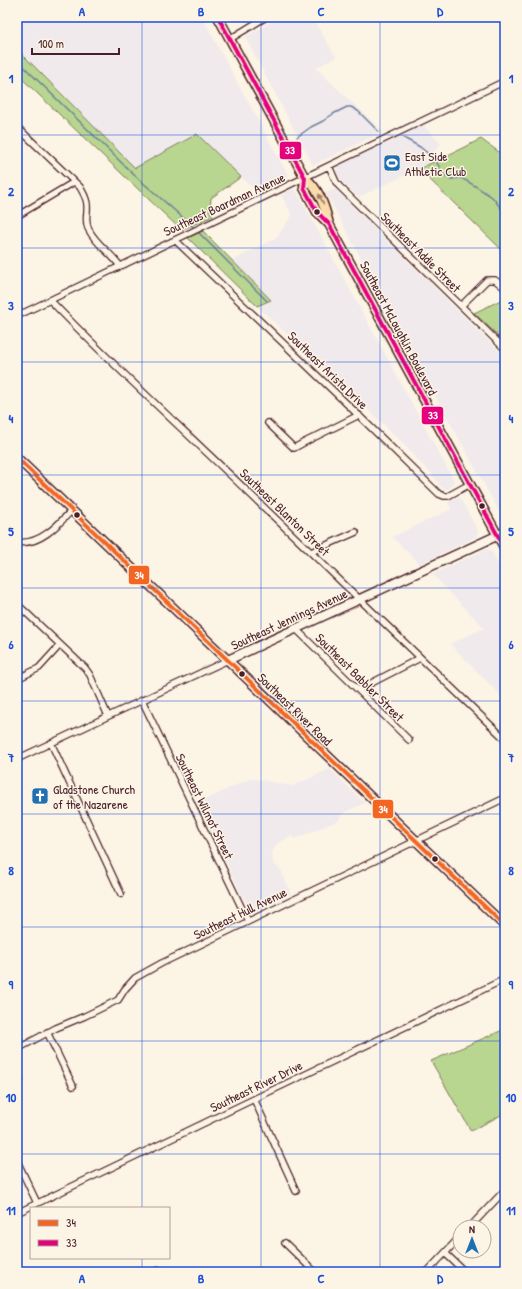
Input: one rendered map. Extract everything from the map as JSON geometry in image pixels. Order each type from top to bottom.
[{"type":"main road","name":"Southeast McLoughlin Boulevard","points":[[218,17],[305,178],[313,184],[326,208],[329,224],[470,484],[501,534],[505,549]]},
{"type":"street","points":[[230,39],[266,17]]},
{"type":"street","name":"Southeast Boardman Avenue","points":[[17,316],[505,81]]},
{"type":"street","points":[[17,127],[80,187],[88,205],[86,220],[89,230],[115,258],[120,266]]},
{"type":"street","points":[[17,136],[22,132]]},
{"type":"street","name":"Southeast Addie Street","points":[[329,166],[339,186],[505,349]]},
{"type":"street","points":[[17,216],[74,182]]},
{"type":"street","name":"Southeast Arista Drive","points":[[175,240],[442,496],[452,495],[470,484]]},
{"type":"street","points":[[461,306],[484,282],[490,279],[495,280],[505,288]]},
{"type":"street","name":"Southeast Blanton Street","points":[[50,300],[112,363],[312,552],[505,739]]},
{"type":"street","points":[[268,423],[294,448],[358,415]]},
{"type":"street","name":"Southeast River Road","points":[[17,458],[505,926]]},
{"type":"street","points":[[17,542],[29,541],[56,528],[71,511]]},
{"type":"street","points":[[312,552],[356,532]]},
{"type":"street","name":"Southeast Jennings Avenue","points":[[17,759],[501,534]]},
{"type":"street","points":[[17,604],[90,675],[108,716]]},
{"type":"street","name":"Southeast Babbler Street","points":[[296,629],[409,740]]},
{"type":"street","points":[[17,679],[39,668],[60,645]]},
{"type":"street","points":[[358,690],[420,658]]},
{"type":"street","name":"Southeast Wilmot Street","points":[[142,700],[248,921]]},
{"type":"street","points":[[51,743],[121,894]]},
{"type":"street","name":"Southeast Hull Avenue","points":[[17,1051],[21,1047],[47,1032],[118,1000],[131,982],[141,974],[505,798]]},
{"type":"street","name":"Southeast River Drive","points":[[17,1213],[505,979]]},
{"type":"street","points":[[47,1032],[73,1086]]},
{"type":"street","points":[[17,1072],[20,1079],[17,1080]]},
{"type":"street","points":[[254,1099],[296,1191]]},
{"type":"street","points":[[17,1161],[37,1203]]},
{"type":"street","points":[[478,1219],[505,1190]]},
{"type":"street","points":[[285,1243],[315,1272]]},
{"type":"street","points":[[427,1272],[452,1246]]},
{"type":"street","points":[[445,1253],[465,1272]]},
{"type":"shaded area","points":[[17,17],[202,17],[289,177],[258,193],[197,134],[135,168],[17,49]]},
{"type":"shaded area","points":[[279,17],[312,17],[336,57],[316,68],[383,132],[313,165],[245,37]]},
{"type":"shaded area","points":[[423,125],[441,144],[429,157],[433,162],[359,197],[342,182],[336,173],[338,166]]},
{"type":"shaded area","points":[[292,189],[296,190],[454,481],[453,485],[448,489],[444,489],[440,486],[432,474],[416,459],[401,441],[257,306],[271,300],[232,261],[276,238],[292,215],[281,195]]},
{"type":"shaded area","points":[[335,189],[505,357],[505,522],[326,193]]},
{"type":"shaded area","points":[[460,498],[478,531],[476,537],[420,564],[392,537],[451,509],[448,501]]},
{"type":"shaded area","points":[[487,549],[491,550],[505,577],[505,700],[450,644],[484,628],[432,574]]},
{"type":"shaded area","points":[[330,769],[365,803],[343,813],[338,821],[294,839],[292,836],[278,843],[272,853],[273,863],[281,870],[291,894],[251,914],[198,803],[251,778],[292,786]]},
{"type":"green space","points":[[17,49],[135,168],[197,134],[241,177],[211,198],[210,211],[213,216],[181,230],[17,74]]},
{"type":"green space","points":[[481,139],[505,158],[505,253],[419,169]]},
{"type":"green space","points":[[203,231],[271,300],[257,306],[188,238]]},
{"type":"green space","points":[[505,298],[505,342],[474,313]]},
{"type":"green space","points":[[505,1029],[505,1113],[471,1131],[431,1061]]},
{"type":"waterway","points":[[17,60],[133,174],[189,223],[267,301]]},
{"type":"waterway","points":[[297,137],[311,127],[347,107],[351,107],[358,111],[379,132]]},
{"type":"waterway","points":[[402,137],[420,147],[435,159],[443,174],[450,179],[460,178],[476,187],[492,197],[505,212]]},
{"type":"transit line","name":"33","points":[[218,17],[305,178],[304,188],[317,212],[329,224],[505,549]]},
{"type":"transit line","name":"34","points":[[17,458],[505,926]]},
{"type":"place","name":"East Side Athletic Club","points":[[392,163]]},
{"type":"place","name":"Gladstone Church of the Nazarene","points":[[40,796]]}]
